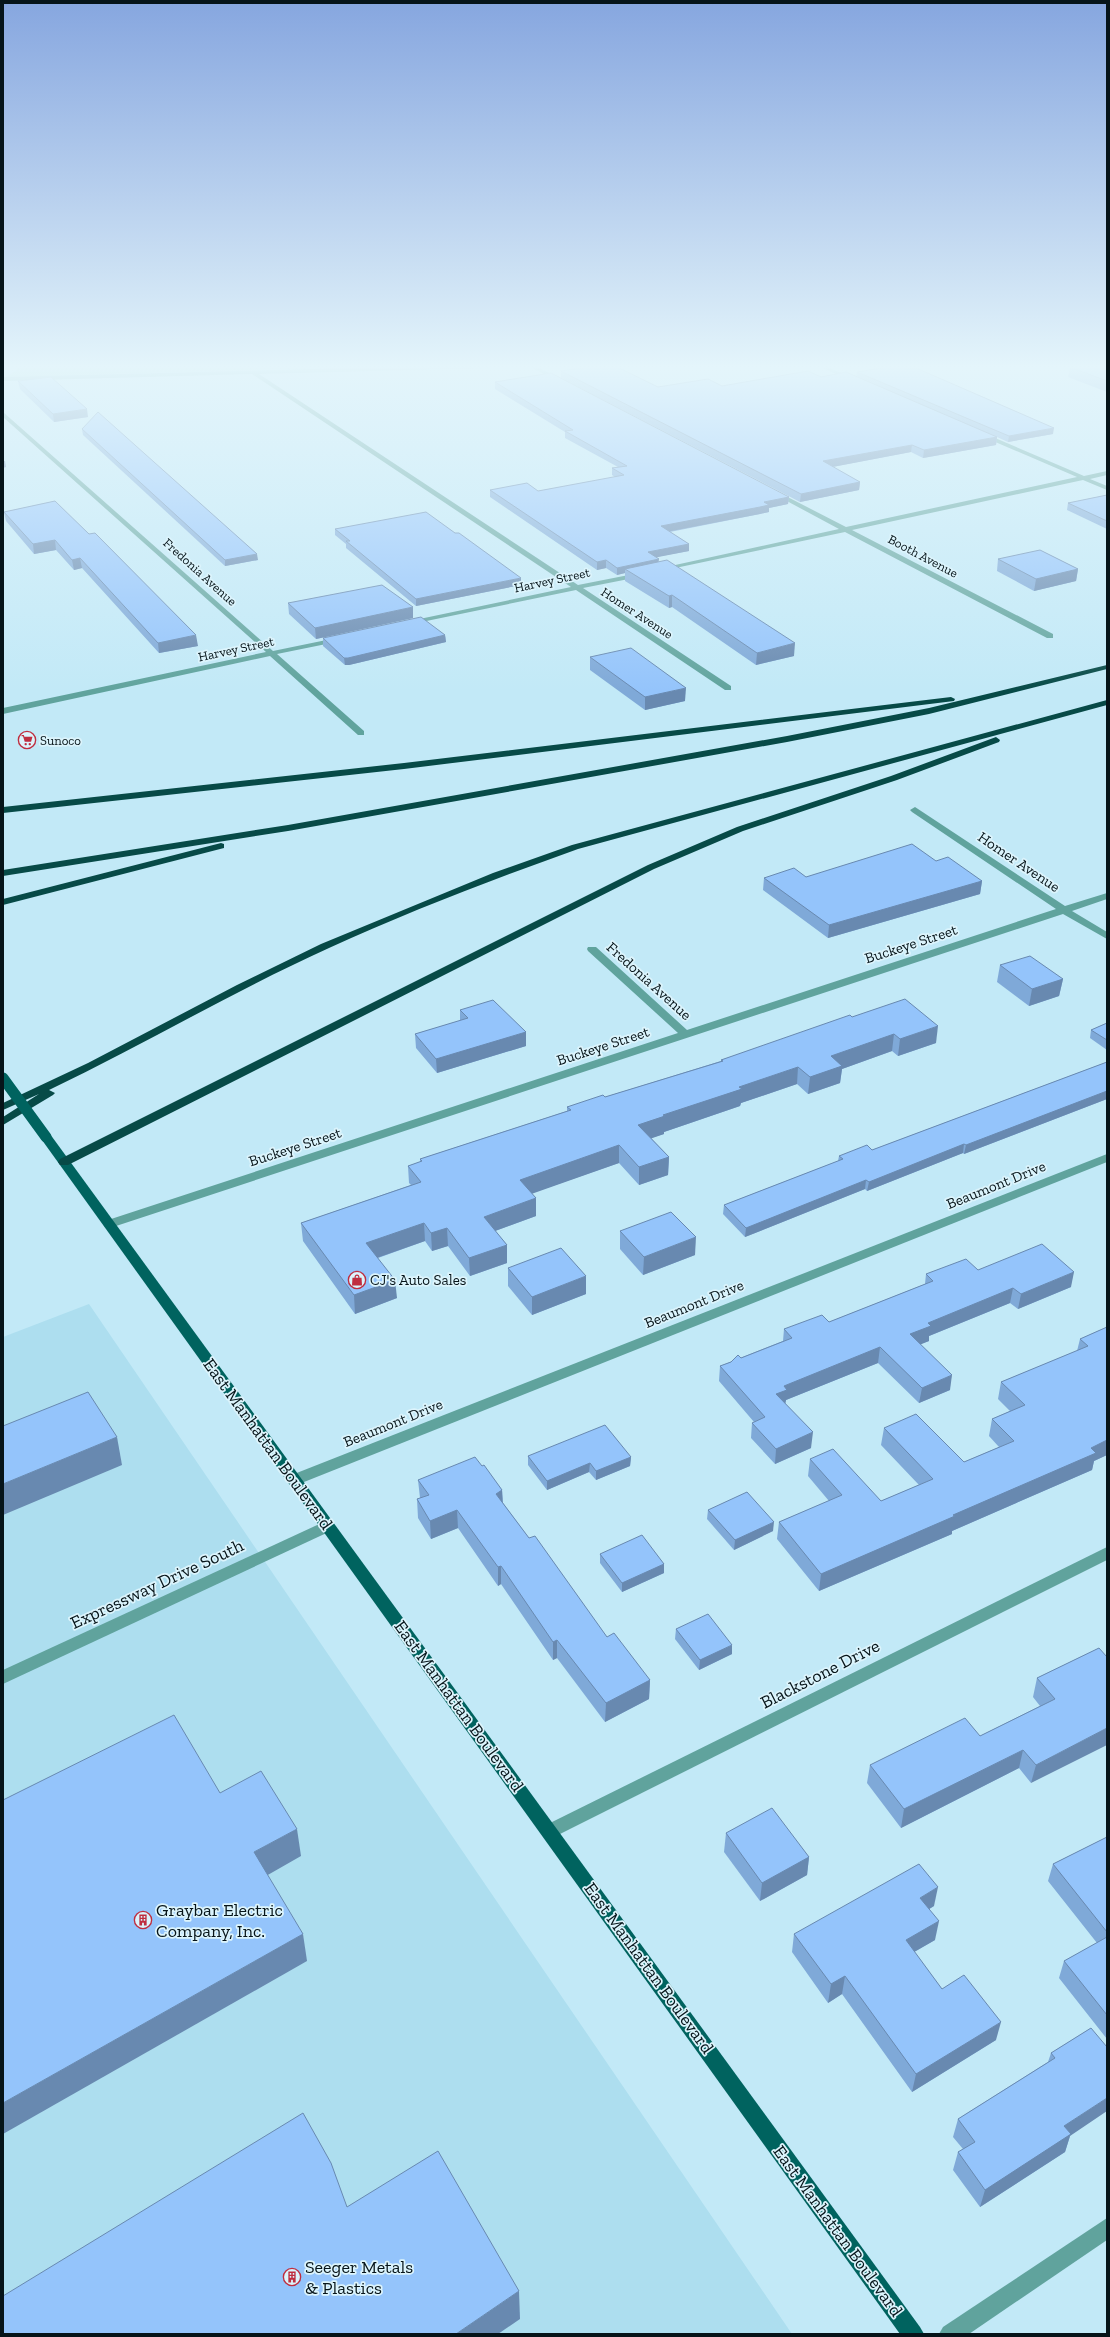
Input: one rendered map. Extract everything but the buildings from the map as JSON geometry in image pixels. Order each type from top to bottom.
[{"type":"highway","points":[[3,873],[288,828],[834,731],[1019,690],[1107,667]]},
{"type":"highway","points":[[3,810],[705,731],[1019,690]]},
{"type":"highway","points":[[3,1107],[92,1065],[241,987],[326,946],[496,875],[575,847],[1107,702]]},
{"type":"highway","points":[[64,1162],[651,867],[740,829],[894,778],[1059,715]]},
{"type":"highway","points":[[3,902],[288,828]]},
{"type":"highway","points":[[3,1122],[92,1065]]},
{"type":"main road","name":"East Manhattan Boulevard","points":[[3,1078],[913,2334]]},
{"type":"street","name":"Fredonia Avenue","points":[[70,474],[270,654],[361,733]]},
{"type":"street","name":"Homer Avenue","points":[[405,474],[728,688]]},
{"type":"street","points":[[1074,474],[1107,488]]},
{"type":"street","name":"Harvey Street","points":[[399,626],[1102,474]]},
{"type":"street","name":"Booth Avenue","points":[[768,489],[1050,636]]},
{"type":"street","name":"Harvey Street","points":[[3,712],[346,637]]},
{"type":"street","name":"Homer Avenue","points":[[915,810],[1063,910],[1107,936]]},
{"type":"street","name":"Buckeye Street","points":[[109,1224],[1107,896]]},
{"type":"street","name":"Fredonia Avenue","points":[[592,949],[686,1035]]},
{"type":"street","name":"Beaumont Drive","points":[[294,1480],[1107,1158]]},
{"type":"street","name":"Expressway Drive South","points":[[3,1677],[328,1526]]},
{"type":"street","name":"Blackstone Drive","points":[[550,1831],[1107,1553]]},
{"type":"street","points":[[950,2334],[1107,2228]]},
{"type":"shaded area","points":[[89,1304],[792,2334],[3,2334],[3,1337]]},
{"type":"place","name":"Sunoco","points":[[27,740]]},
{"type":"place","name":"CJ's Auto Sales","points":[[357,1280]]},
{"type":"place","name":"Graybar Electric Company, Inc.","points":[[143,1920]]},
{"type":"place","name":"Seeger Metals & Plastics","points":[[292,2277]]}]
